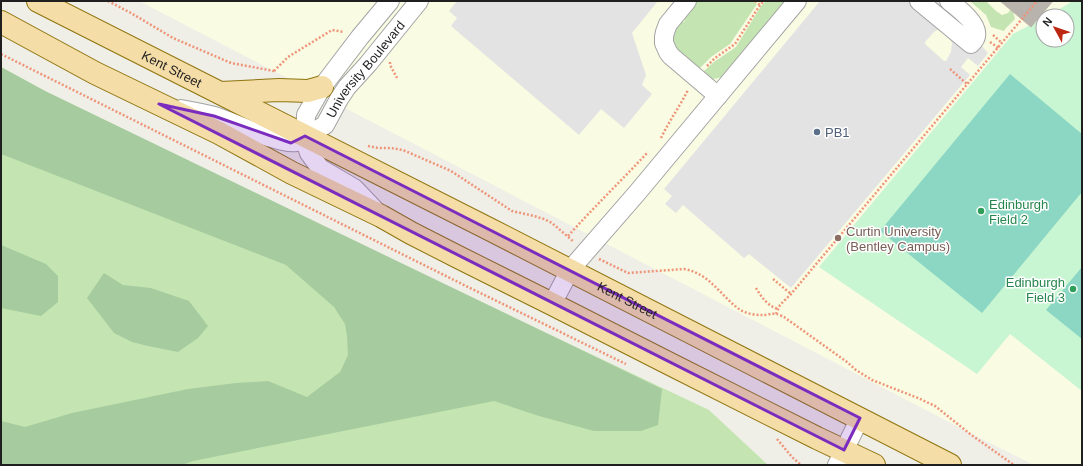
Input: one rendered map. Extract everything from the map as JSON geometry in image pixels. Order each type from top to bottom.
[{"type":"main road","name":"Kent Street","points":[[38,1],[714,343],[950,465]]},
{"type":"main road","points":[[1,22],[95,73],[219,134],[292,173],[381,216],[670,364],[840,458],[874,465]]},
{"type":"main road","points":[[220,93],[279,90],[308,91],[322,88]]},
{"type":"street","name":"University Boulevard","points":[[305,136],[306,115],[322,88],[360,37],[390,1]]},
{"type":"street","name":"University Boulevard","points":[[305,136],[325,125],[347,87],[368,64],[419,1]]},
{"type":"street","points":[[687,1],[666,28],[664,42],[671,56],[718,96]]},
{"type":"street","points":[[552,304],[570,270],[637,193],[797,1]]},
{"type":"street","points":[[919,1],[971,44],[976,37],[976,29],[972,23],[949,1]]},
{"type":"street","points":[[159,104],[214,116],[266,136],[291,143],[296,142],[305,136]]},
{"type":"street","points":[[305,136],[309,153],[320,168],[354,188],[381,216]]},
{"type":"street","points":[[840,458],[860,418]]},
{"type":"path","points":[[108,1],[131,12],[173,38],[231,63],[274,71],[288,57],[332,30]]},
{"type":"path","points":[[755,1],[760,5]]},
{"type":"path","points":[[660,139],[683,100],[691,83],[715,58],[734,44],[764,1]]},
{"type":"path","points":[[776,314],[780,305],[791,294],[1038,1]]},
{"type":"path","points":[[1,54],[472,289],[630,366]]},
{"type":"path","points":[[950,69],[967,84]]},
{"type":"path","points":[[363,145],[403,150],[444,168],[460,176],[512,211],[544,219],[552,223],[575,243]]},
{"type":"path","points":[[568,236],[590,211],[651,149]]},
{"type":"path","points":[[602,260],[628,273],[691,270],[713,283],[740,310],[746,313],[762,315],[776,314],[784,317],[872,380],[935,406],[970,434],[1014,465]]},
{"type":"path","points":[[773,279],[791,294]]},
{"type":"path","points":[[756,288],[761,298],[772,308],[778,309]]},
{"type":"path","points":[[775,437],[801,465]]},
{"type":"highlighted area","points":[[159,104],[214,116],[291,143],[305,136],[860,418],[844,450]]},
{"type":"shaded area","name":"Curtin University (Bentley Campus)","points":[[139,1],[1082,1],[1082,465],[1034,465]]},
{"type":"shaded area","points":[[457,1],[658,1],[632,33],[646,75],[642,85],[652,94],[624,128],[601,109],[579,135],[451,26],[457,18],[449,11]]},
{"type":"shaded area","name":"PB1","points":[[820,1],[962,1],[981,19],[984,28],[980,44],[988,53],[978,66],[968,58],[961,67],[970,75],[791,288],[749,254],[744,258],[683,205],[676,213],[665,204],[672,196],[664,189]],"holes":[[[940,30],[952,43],[951,52],[946,61],[944,61],[925,44],[925,42],[935,31]]]},
{"type":"green space","points":[[696,1],[752,1],[757,4],[730,44],[711,57],[700,68],[697,68],[687,59],[688,58],[686,56],[684,57],[679,53],[673,40],[677,26],[680,21],[684,22],[684,16]]},
{"type":"green space","points":[[766,1],[785,1],[721,77],[713,79],[705,75],[704,71],[736,47],[761,6]]},
{"type":"green space","points":[[970,1],[986,1],[1002,15],[1008,13],[1012,8],[1015,19],[1004,31],[991,27],[986,15]]},
{"type":"green space","points":[[1073,1],[1082,1],[1082,391],[1010,334],[977,374],[819,267],[1013,34],[1035,22],[1035,48],[1075,48],[1075,8],[1061,8]]},
{"type":"green space","points":[[1,67],[45,91],[397,262],[709,410],[768,465],[1,465]]},
{"type":"green space","points":[[1,67],[45,91],[662,389],[658,425],[641,431],[594,431],[539,416],[494,401],[193,461],[182,465],[1,465],[1,421],[25,427],[72,413],[188,389],[236,383],[268,381],[307,397],[340,372],[348,355],[345,324],[334,307],[286,265],[1,154]]},
{"type":"green space","name":"Edinburgh Field 2","points":[[1010,74],[1082,134],[1082,192],[982,313],[880,231]]},
{"type":"green space","points":[[1,245],[46,264],[58,276],[58,302],[41,316],[1,308]]},
{"type":"green space","name":"Edinburgh Field 3","points":[[1082,267],[1082,339],[1046,310]]},
{"type":"green space","points":[[104,273],[123,285],[151,288],[189,301],[208,326],[198,338],[178,352],[132,342],[114,333],[87,298]]},
{"type":"building","points":[[1000,1],[1053,1],[1047,8],[1035,8],[1035,22],[1031,27]]},
{"type":"place","name":"PB1","points":[[817,132]]},
{"type":"place","name":"Edinburgh Field 2","points":[[981,211]]},
{"type":"place","name":"Curtin University (Bentley Campus)","points":[[838,238]]},
{"type":"place","name":"Edinburgh Field 3","points":[[1073,289]]}]
